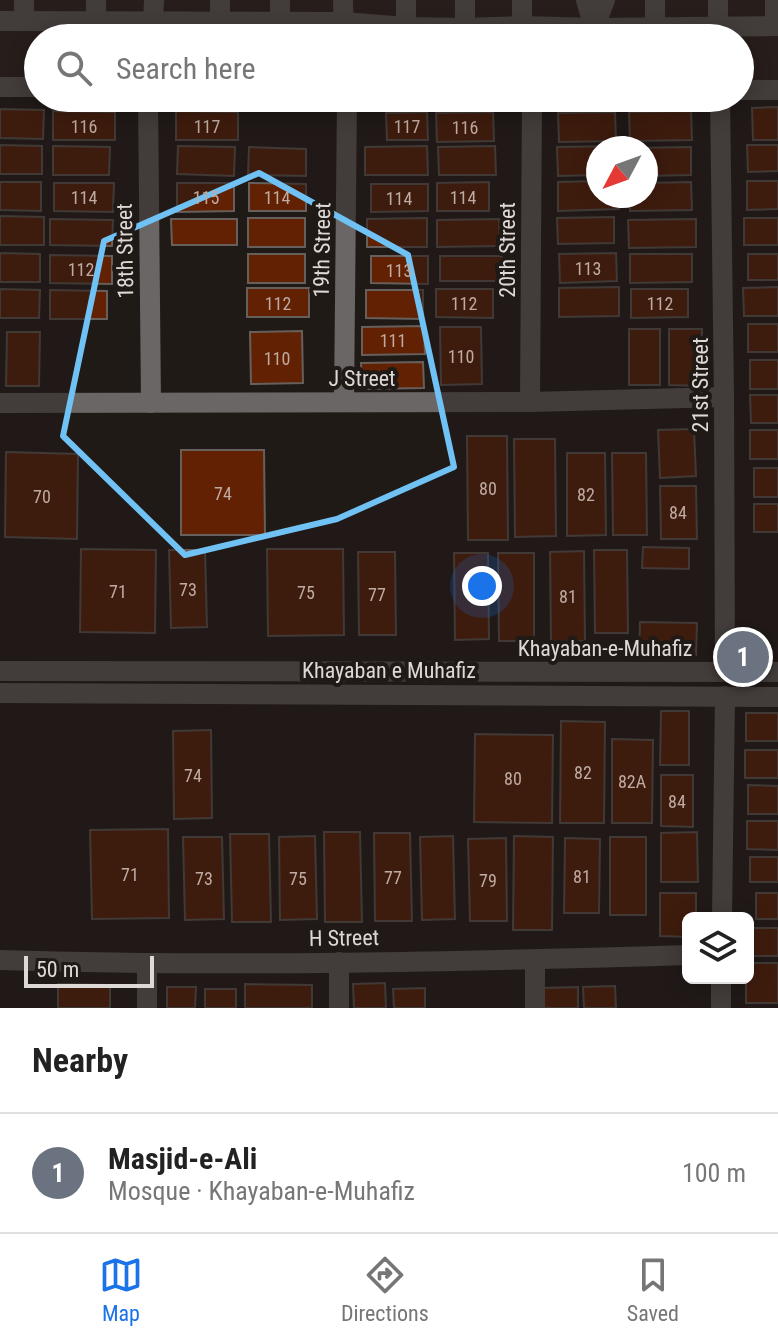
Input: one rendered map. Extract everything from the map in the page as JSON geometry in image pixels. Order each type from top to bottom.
[{"type":"street","points":[[24,0],[24,21]]},
{"type":"street","points":[[96,0],[96,24]]},
{"type":"street","points":[[153,23],[154,0]]},
{"type":"street","points":[[220,0],[220,23]]},
{"type":"street","points":[[280,0],[280,22]]},
{"type":"street","points":[[343,0],[344,24]]},
{"type":"street","points":[[406,0],[406,24]]},
{"type":"street","points":[[465,0],[465,24]]},
{"type":"street","points":[[522,0],[522,24]]},
{"type":"street","points":[[586,0],[592,24]]},
{"type":"street","points":[[597,24],[605,0]]},
{"type":"street","points":[[655,0],[655,24]]},
{"type":"street","points":[[718,0],[718,24]]},
{"type":"street","points":[[754,26],[776,26],[775,0]]},
{"type":"street","points":[[0,21],[48,24]]},
{"type":"street","points":[[145,24],[296,24]]},
{"type":"street","points":[[0,87],[24,87]]},
{"type":"street","points":[[754,90],[778,90]]},
{"type":"street","name":"18th Street","points":[[148,112],[151,403]]},
{"type":"street","name":"19th Street","points":[[344,402],[347,112]]},
{"type":"street","name":"20th Street","points":[[530,402],[532,112]]},
{"type":"street","name":"21st Street","points":[[720,112],[725,672]]},
{"type":"street","name":"J Street","points":[[0,403],[530,402],[724,397]]},
{"type":"street","name":"Khayaban-e-Muhafiz","points":[[0,671],[778,672]]},
{"type":"street","name":"Khayaban e Muhafiz","points":[[0,693],[778,697]]},
{"type":"street","points":[[722,912],[725,696]]},
{"type":"street","name":"H Street","points":[[0,960],[147,964],[682,955]]},
{"type":"street","points":[[535,960],[535,1008]]},
{"type":"street","points":[[339,962],[339,1008]]},
{"type":"street","points":[[147,964],[147,1008]]},
{"type":"street","points":[[721,984],[721,1008]]},
{"type":"highlighted area","points":[[259,173],[408,255],[454,467],[337,519],[185,555],[63,436],[104,241]]},
{"type":"shaded area","points":[[0,0],[778,0],[778,82],[754,82],[754,24],[24,24],[24,79],[0,79]]},
{"type":"building","points":[[778,107],[778,140],[753,140],[754,108]]},
{"type":"building","points":[[0,109],[44,112],[43,139],[0,138]]},
{"type":"building","points":[[53,112],[115,112],[115,140],[53,140]]},
{"type":"building","points":[[176,112],[238,112],[238,140],[176,140]]},
{"type":"building","points":[[427,112],[428,140],[387,140],[386,113]]},
{"type":"building","points":[[493,112],[494,141],[437,142],[436,113]]},
{"type":"building","points":[[615,112],[616,136],[586,136],[586,142],[559,142],[558,113]]},
{"type":"building","points":[[629,112],[691,112],[692,140],[658,141],[658,136],[630,136]]},
{"type":"building","points":[[0,145],[42,146],[42,174],[0,174]]},
{"type":"building","points":[[747,145],[778,145],[778,171],[748,172]]},
{"type":"building","points":[[53,146],[110,147],[109,175],[53,175]]},
{"type":"building","points":[[178,146],[235,147],[234,176],[177,174]]},
{"type":"building","points":[[427,146],[428,175],[365,175],[365,147]]},
{"type":"building","points":[[495,146],[496,175],[439,175],[438,147]]},
{"type":"building","points":[[249,147],[306,149],[306,176],[248,175]]},
{"type":"building","points":[[557,147],[586,147],[586,175],[558,176]]},
{"type":"building","points":[[691,147],[691,175],[658,176],[658,148]]},
{"type":"building","points":[[586,181],[586,208],[619,209],[558,211],[558,182]]},
{"type":"building","points":[[747,181],[778,181],[778,209],[747,210]]},
{"type":"building","points":[[0,182],[41,182],[41,211],[0,210]]},
{"type":"building","points":[[489,182],[489,211],[437,211],[437,183]]},
{"type":"building","points":[[691,182],[692,210],[630,211],[630,208],[658,208],[658,183]]},
{"type":"building","points":[[54,183],[114,183],[113,212],[54,211]]},
{"type":"building","points":[[177,183],[234,183],[234,211],[177,212]]},
{"type":"building","points":[[249,183],[306,184],[306,211],[249,211]]},
{"type":"building","points":[[371,184],[428,184],[428,211],[371,212]]},
{"type":"building","points":[[0,216],[44,217],[44,245],[0,245]]},
{"type":"building","points":[[614,217],[614,243],[558,244],[557,218]]},
{"type":"building","points":[[248,218],[305,218],[305,247],[248,247]]},
{"type":"building","points":[[427,218],[427,247],[367,247],[367,219]]},
{"type":"building","points":[[744,218],[778,218],[778,245],[744,245]]},
{"type":"building","points":[[50,219],[113,220],[112,246],[50,245]]},
{"type":"building","points":[[171,219],[237,219],[237,245],[172,245]]},
{"type":"building","points":[[499,219],[500,246],[437,247],[437,220]]},
{"type":"building","points":[[696,219],[696,247],[629,248],[628,220]]},
{"type":"building","points":[[0,253],[40,254],[40,282],[0,282]]},
{"type":"building","points":[[616,253],[617,281],[560,283],[559,254]]},
{"type":"building","points":[[248,254],[305,254],[305,283],[248,283]]},
{"type":"building","points":[[630,254],[692,254],[692,282],[630,283]]},
{"type":"building","points":[[748,254],[778,254],[778,280],[748,280]]},
{"type":"building","points":[[50,255],[112,256],[112,284],[50,283]]},
{"type":"building","points":[[371,256],[428,256],[428,284],[371,283]]},
{"type":"building","points":[[440,256],[502,256],[502,281],[440,281]]},
{"type":"building","points":[[619,287],[619,316],[559,317],[559,288]]},
{"type":"building","points":[[778,287],[778,316],[744,316],[743,288]]},
{"type":"building","points":[[247,288],[309,288],[309,317],[247,317]]},
{"type":"building","points":[[0,289],[40,290],[39,318],[0,318]]},
{"type":"building","points":[[436,289],[493,289],[493,318],[436,317]]},
{"type":"building","points":[[631,289],[688,289],[688,317],[631,318]]},
{"type":"building","points":[[50,290],[107,291],[107,319],[50,319]]},
{"type":"building","points":[[366,290],[423,290],[423,319],[366,318]]},
{"type":"building","points":[[748,324],[778,324],[778,352],[748,352]]},
{"type":"building","points":[[424,326],[425,354],[362,355],[362,327]]},
{"type":"building","points":[[440,327],[481,327],[482,384],[441,385]]},
{"type":"building","points":[[629,329],[660,329],[660,385],[629,385]]},
{"type":"building","points":[[669,329],[702,329],[701,386],[669,385]]},
{"type":"building","points":[[302,331],[303,383],[251,384],[250,332]]},
{"type":"building","points":[[7,332],[40,332],[39,386],[6,386]]},
{"type":"building","points":[[750,360],[778,360],[778,389],[750,389]]},
{"type":"building","points":[[423,362],[424,388],[362,389],[361,363]]},
{"type":"building","points":[[750,395],[778,395],[778,423],[751,423]]},
{"type":"building","points":[[694,429],[696,476],[660,478],[658,430]]},
{"type":"building","points":[[750,430],[778,430],[778,459],[750,459]]},
{"type":"building","points":[[467,436],[507,436],[508,540],[468,540]]},
{"type":"building","points":[[514,439],[555,439],[556,536],[515,537]]},
{"type":"building","points":[[181,450],[264,450],[265,535],[181,535]]},
{"type":"building","points":[[6,452],[78,454],[77,539],[5,537]]},
{"type":"building","points":[[567,453],[605,453],[606,535],[567,536]]},
{"type":"building","points":[[612,453],[646,453],[647,535],[613,535]]},
{"type":"building","points":[[754,468],[778,468],[778,497],[754,497]]},
{"type":"building","points":[[660,486],[696,486],[697,539],[661,539]]},
{"type":"building","points":[[754,504],[778,504],[778,532],[754,532]]},
{"type":"building","points":[[643,547],[689,548],[689,569],[642,568]]},
{"type":"building","points":[[81,549],[156,550],[155,633],[80,632]]},
{"type":"building","points":[[267,549],[343,549],[344,635],[268,636]]},
{"type":"building","points":[[169,550],[205,550],[207,627],[171,628]]},
{"type":"building","points":[[594,550],[627,550],[628,633],[595,633]]},
{"type":"building","points":[[584,551],[585,641],[551,641],[550,552]]},
{"type":"building","points":[[358,552],[395,552],[396,635],[359,635]]},
{"type":"building","points":[[454,553],[488,553],[489,639],[455,640]]},
{"type":"building","points":[[498,553],[534,553],[534,641],[499,641]]},
{"type":"building","points":[[640,622],[697,623],[696,655],[639,654]]},
{"type":"building","points":[[661,711],[689,711],[689,765],[660,765]]},
{"type":"building","points":[[746,713],[778,713],[778,741],[746,741]]},
{"type":"building","points":[[561,721],[605,722],[604,823],[560,823]]},
{"type":"building","points":[[211,730],[212,818],[174,819],[173,731]]},
{"type":"building","points":[[475,734],[553,735],[552,823],[474,822]]},
{"type":"building","points":[[612,739],[653,740],[652,823],[612,823]]},
{"type":"building","points":[[745,750],[778,750],[778,778],[745,778]]},
{"type":"building","points":[[661,775],[693,775],[693,827],[661,826]]},
{"type":"building","points":[[748,785],[778,786],[778,814],[748,814]]},
{"type":"building","points":[[747,821],[778,821],[778,850],[747,849]]},
{"type":"building","points":[[168,829],[169,918],[92,919],[90,830]]},
{"type":"building","points":[[324,832],[360,832],[362,922],[325,922]]},
{"type":"building","points":[[697,832],[698,882],[661,882],[661,833]]},
{"type":"building","points":[[374,833],[410,833],[412,921],[375,921]]},
{"type":"building","points":[[230,834],[269,834],[271,922],[232,922]]},
{"type":"building","points":[[315,836],[317,919],[280,920],[279,837]]},
{"type":"building","points":[[453,836],[455,919],[422,920],[420,837]]},
{"type":"building","points":[[514,836],[553,837],[552,930],[513,930]]},
{"type":"building","points":[[183,837],[222,837],[224,919],[185,920]]},
{"type":"building","points":[[610,837],[646,837],[646,915],[610,915]]},
{"type":"building","points":[[506,838],[507,921],[470,921],[468,839]]},
{"type":"building","points":[[565,838],[600,839],[599,913],[564,913]]},
{"type":"building","points":[[750,857],[778,857],[778,882],[750,882]]},
{"type":"building","points":[[660,893],[696,893],[696,912],[682,912],[682,937],[660,936]]},
{"type":"building","points":[[756,893],[778,893],[778,919],[756,919]]},
{"type":"building","points":[[754,928],[778,928],[778,956],[754,956]]},
{"type":"building","points":[[754,963],[778,963],[778,1003],[746,1003],[746,984],[754,984]]},
{"type":"building","points":[[385,983],[386,1008],[354,1008],[353,984]]},
{"type":"building","points":[[58,984],[110,985],[110,1008],[58,1008]]},
{"type":"building","points":[[245,984],[312,985],[312,1008],[245,1008]]},
{"type":"building","points":[[615,986],[616,1008],[584,1008],[583,987]]},
{"type":"building","points":[[167,987],[196,987],[195,1008],[167,1008]]},
{"type":"building","points":[[578,987],[578,1008],[543,1008],[543,988]]},
{"type":"building","points":[[425,988],[425,1008],[394,1008],[393,989]]},
{"type":"building","points":[[205,989],[236,989],[236,1008],[205,1008]]},
{"type":"place","name":"Masjid-e-Ali","points":[[743,657]]}]
